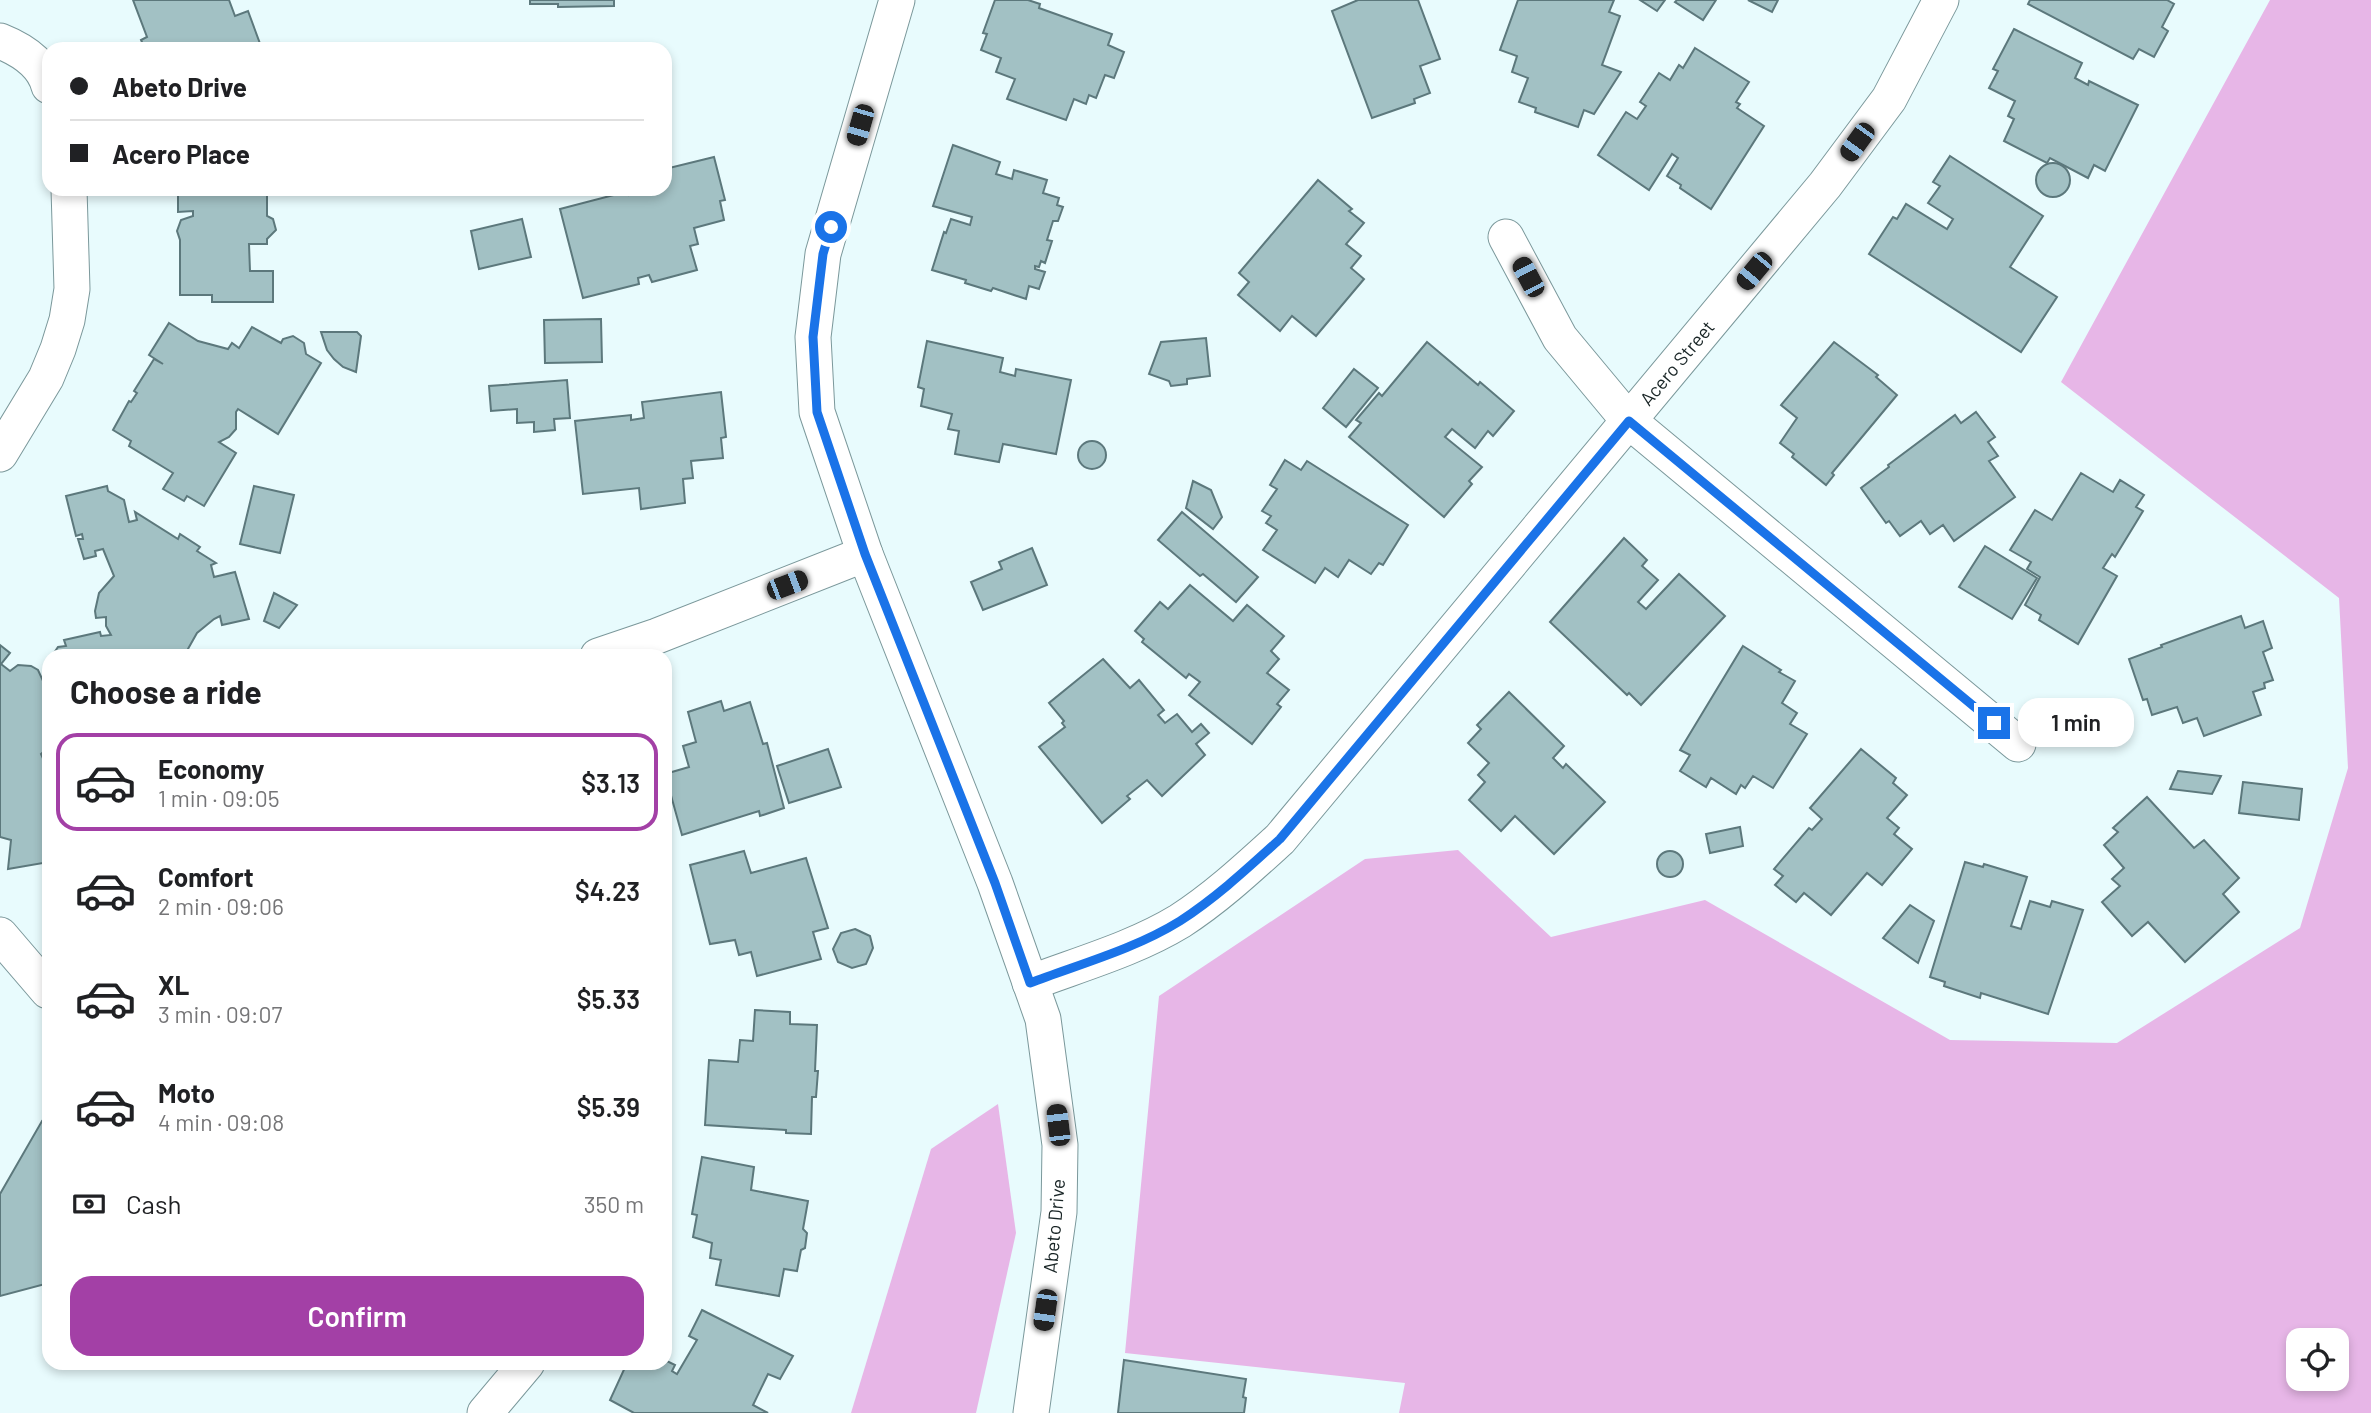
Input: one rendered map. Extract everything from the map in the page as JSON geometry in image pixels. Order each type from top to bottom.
[{"type":"street","name":"Abeto Drive","points":[[897,0],[823,254],[813,337],[817,412],[865,554],[995,883],[1043,1019],[1060,1145],[1059,1212],[1031,1413]]},
{"type":"street","name":"Acero Street","points":[[1030,983],[1137,943],[1178,922],[1223,891],[1280,839],[1841,164],[1889,99],[1941,0]]},
{"type":"street","points":[[0,41],[21,51],[42,71]]},
{"type":"street","points":[[0,453],[46,378],[67,320],[72,289],[69,196]]},
{"type":"street","points":[[1506,237],[1560,338],[1629,421],[2018,744]]},
{"type":"street","points":[[619,649],[865,554]]},
{"type":"street","points":[[0,935],[42,984]]},
{"type":"street","points":[[485,1413],[521,1370]]},
{"type":"shaded area","points":[[2270,0],[2371,0],[2371,1413],[1399,1413],[1405,1383],[1125,1353],[1159,996],[1365,859],[1458,850],[1551,937],[1705,900],[1950,1040],[2117,1043],[2300,928],[2348,768],[2339,598],[2061,382]]},
{"type":"shaded area","points":[[998,1104],[1016,1233],[976,1413],[851,1413],[931,1149]]},
{"type":"building","points":[[133,0],[229,0],[235,16],[248,11],[259,42],[142,42],[147,37]]},
{"type":"building","points":[[530,0],[614,0],[614,6],[558,7],[558,4],[530,4]]},
{"type":"building","points":[[995,0],[1028,0],[1040,4],[1039,8],[1112,34],[1108,45],[1124,52],[1114,78],[1105,75],[1096,98],[1089,95],[1086,104],[1074,99],[1066,120],[1007,99],[1015,79],[996,72],[1001,58],[981,50],[987,34],[983,33]]},
{"type":"building","points":[[1358,0],[1418,0],[1440,59],[1420,66],[1430,93],[1414,99],[1415,103],[1372,118],[1332,11]]},
{"type":"building","points":[[1518,0],[1614,0],[1609,12],[1620,16],[1602,65],[1621,72],[1594,114],[1584,110],[1578,127],[1535,112],[1536,108],[1519,102],[1528,78],[1512,72],[1517,56],[1500,50]]},
{"type":"building","points":[[1640,0],[1665,0],[1657,11]]},
{"type":"building","points":[[1716,0],[1703,20],[1675,2]]},
{"type":"building","points":[[1748,0],[1778,0],[1772,12]]},
{"type":"building","points":[[2030,0],[2167,0],[2174,4],[2162,27],[2168,31],[2154,57],[2139,49],[2133,59],[2028,4]]},
{"type":"building","points":[[2014,29],[2082,63],[2075,78],[2088,85],[2089,81],[2138,105],[2105,171],[2094,165],[2088,178],[2050,158],[2047,163],[2004,141],[2014,119],[2008,116],[2015,101],[1989,88],[1998,71],[1993,69]]},
{"type":"building","points":[[1695,48],[1749,82],[1736,102],[1740,104],[1737,108],[1764,126],[1711,209],[1667,176],[1678,158],[1672,154],[1649,190],[1598,155],[1626,112],[1637,119],[1646,106],[1640,102],[1659,73],[1670,80],[1679,65],[1683,68]]},
{"type":"building","points":[[953,145],[1000,162],[996,174],[1012,179],[1014,170],[1047,180],[1043,193],[1059,198],[1057,205],[1063,207],[1058,221],[1053,221],[1047,240],[1052,241],[1045,263],[1041,261],[1039,267],[1035,266],[1035,269],[1045,272],[1039,289],[1029,286],[1026,299],[993,288],[991,291],[965,283],[966,280],[932,270],[951,219],[970,225],[972,217],[933,206]]},
{"type":"building","points":[[1950,156],[2043,216],[2010,267],[2057,297],[2021,352],[1869,254],[1893,217],[1897,219],[1906,204],[1947,229],[1953,219],[1928,203],[1940,186],[1933,182]]},
{"type":"building","points":[[714,157],[725,200],[720,201],[724,220],[694,228],[698,244],[690,246],[697,270],[652,282],[649,275],[638,278],[639,284],[583,298],[560,209],[610,196],[672,196],[672,167]]},
{"type":"building","points":[[2053,163],[2065,168],[2070,180],[2065,192],[2053,197],[2041,192],[2036,180],[2041,168]]},
{"type":"building","points":[[1318,180],[1364,223],[1346,244],[1361,256],[1351,268],[1364,279],[1316,336],[1292,316],[1280,331],[1238,295],[1249,282],[1239,273]]},
{"type":"building","points":[[178,196],[267,196],[267,216],[273,219],[276,230],[267,239],[267,244],[249,244],[250,271],[273,271],[273,302],[212,302],[212,295],[180,295],[180,240],[177,231],[181,220],[193,216],[193,211],[178,212]]},
{"type":"building","points":[[522,219],[531,257],[479,269],[471,231]]},
{"type":"building","points":[[601,319],[602,362],[545,363],[544,320]]},
{"type":"building","points":[[169,323],[198,341],[228,349],[232,343],[239,348],[252,327],[281,343],[283,339],[293,336],[304,343],[306,354],[321,363],[278,434],[238,409],[236,429],[229,437],[219,442],[236,453],[204,506],[187,496],[184,501],[163,489],[173,473],[129,446],[131,441],[113,430],[129,401],[131,402],[137,393],[134,391],[154,359],[163,364],[149,355]]},
{"type":"building","points":[[321,332],[357,332],[361,336],[356,372],[343,367],[334,359],[327,350]]},
{"type":"building","points":[[1206,338],[1210,376],[1187,379],[1187,384],[1171,386],[1169,381],[1149,374],[1161,342]]},
{"type":"building","points":[[927,341],[1003,358],[1000,372],[1015,376],[1016,369],[1071,380],[1056,454],[1003,444],[999,462],[955,454],[959,431],[948,429],[952,414],[921,406],[924,389],[918,387]]},
{"type":"building","points":[[1427,342],[1514,411],[1493,436],[1488,431],[1475,448],[1452,429],[1445,437],[1482,467],[1469,481],[1472,484],[1444,517],[1349,437],[1361,423],[1356,420],[1379,393],[1382,396]]},
{"type":"building","points":[[1834,342],[1878,375],[1876,377],[1897,395],[1832,473],[1834,475],[1826,485],[1792,457],[1794,454],[1780,443],[1797,418],[1781,405]]},
{"type":"building","points":[[1354,369],[1378,388],[1346,427],[1323,408]]},
{"type":"building","points":[[567,380],[570,418],[554,419],[555,430],[534,432],[534,422],[517,423],[517,409],[491,411],[489,386]]},
{"type":"building","points":[[721,392],[726,437],[721,438],[723,458],[691,461],[693,478],[683,479],[685,503],[641,509],[639,488],[583,494],[575,421],[631,415],[631,420],[644,418],[642,402]]},
{"type":"building","points":[[1976,412],[1995,437],[1988,442],[1998,456],[1989,461],[2015,497],[1954,541],[1943,525],[1930,534],[1921,521],[1900,536],[1889,521],[1886,523],[1861,488],[1955,415],[1961,423]]},
{"type":"building","points":[[1092,441],[1102,445],[1106,455],[1102,465],[1092,469],[1082,465],[1078,455],[1082,445]]},
{"type":"building","points":[[1285,460],[1301,470],[1307,461],[1408,525],[1383,565],[1379,563],[1371,574],[1349,560],[1338,577],[1325,568],[1315,583],[1263,550],[1277,530],[1266,523],[1271,516],[1262,511],[1277,489],[1270,485]]},
{"type":"building","points":[[2081,473],[2113,492],[2120,480],[2144,495],[2136,507],[2143,511],[2115,557],[2112,554],[2103,568],[2117,576],[2078,644],[2039,620],[2041,615],[2025,605],[2040,577],[2027,569],[2031,562],[2010,550],[2035,510],[2052,520]]},
{"type":"building","points":[[1193,481],[1211,490],[1222,517],[1213,529],[1186,508]]},
{"type":"building","points":[[107,486],[108,491],[124,500],[129,522],[137,520],[135,512],[178,539],[180,534],[200,547],[197,551],[216,563],[211,565],[214,577],[235,572],[249,619],[222,625],[220,616],[197,633],[188,649],[57,649],[66,646],[64,640],[100,632],[101,636],[111,635],[106,626],[106,617],[96,618],[95,611],[99,593],[114,576],[103,549],[95,551],[96,556],[84,559],[78,539],[83,539],[82,534],[76,536],[66,496]]},
{"type":"building","points":[[254,486],[294,495],[280,553],[240,544]]},
{"type":"building","points":[[1182,512],[1258,577],[1236,602],[1158,540]]},
{"type":"building","points":[[1624,538],[1647,560],[1642,566],[1658,580],[1638,602],[1646,609],[1679,574],[1725,616],[1641,705],[1550,622]]},
{"type":"building","points":[[1985,546],[2037,578],[2012,619],[1959,587]]},
{"type":"building","points":[[1032,548],[1047,585],[983,610],[971,582],[1002,569],[999,562]]},
{"type":"building","points":[[1190,585],[1233,621],[1247,605],[1284,636],[1271,651],[1279,659],[1267,673],[1289,690],[1277,704],[1281,707],[1252,744],[1189,695],[1200,682],[1189,674],[1186,678],[1142,642],[1144,639],[1135,631],[1160,602],[1168,609]]},
{"type":"building","points":[[274,593],[297,605],[279,628],[264,621]]},
{"type":"building","points":[[2241,616],[2245,628],[2263,621],[2272,648],[2263,652],[2273,680],[2264,683],[2265,688],[2253,692],[2261,715],[2204,736],[2197,718],[2183,723],[2177,707],[2152,715],[2147,699],[2143,700],[2129,659]]},
{"type":"building","points":[[0,645],[10,653],[1,664],[10,671],[18,665],[31,666],[38,670],[42,679],[42,863],[8,869],[11,840],[0,837]]},
{"type":"building","points":[[1743,646],[1795,681],[1782,703],[1797,713],[1790,724],[1807,734],[1773,788],[1753,776],[1745,788],[1741,785],[1736,794],[1711,778],[1706,787],[1680,771],[1690,755],[1680,750]]},
{"type":"building","points":[[1103,659],[1130,688],[1139,680],[1164,710],[1158,715],[1165,723],[1177,714],[1192,732],[1201,724],[1209,733],[1196,744],[1205,755],[1162,796],[1147,780],[1127,796],[1130,799],[1102,823],[1039,747],[1065,727],[1062,723],[1064,721],[1049,703]]},
{"type":"building","points":[[1509,692],[1564,746],[1553,758],[1563,768],[1566,764],[1605,802],[1554,854],[1515,816],[1501,831],[1469,800],[1485,782],[1478,775],[1489,763],[1468,743],[1481,729],[1477,725]]},
{"type":"building","points":[[721,701],[724,711],[750,702],[763,744],[767,743],[784,808],[760,816],[759,811],[682,835],[672,799],[672,772],[689,767],[683,746],[696,742],[688,712]]},
{"type":"building","points":[[828,749],[841,787],[789,803],[777,766]]},
{"type":"building","points":[[1861,749],[1896,778],[1893,783],[1907,795],[1887,818],[1899,828],[1894,834],[1912,849],[1882,885],[1867,873],[1831,915],[1804,893],[1796,902],[1775,885],[1783,876],[1774,869],[1809,828],[1812,830],[1822,819],[1810,808]]},
{"type":"building","points":[[2178,771],[2221,776],[2212,794],[2170,789]]},
{"type":"building","points":[[2243,782],[2302,789],[2299,820],[2239,813]]},
{"type":"building","points":[[2147,797],[2194,848],[2204,840],[2239,878],[2223,894],[2239,912],[2185,962],[2148,922],[2132,936],[2102,902],[2120,886],[2112,879],[2124,868],[2104,845],[2118,832],[2113,828]]},
{"type":"building","points":[[1740,827],[1743,846],[1710,853],[1706,834]]},
{"type":"building","points":[[744,851],[751,873],[806,858],[828,928],[813,932],[821,959],[757,976],[751,952],[739,955],[735,940],[710,944],[690,865]]},
{"type":"building","points":[[1670,851],[1679,855],[1683,864],[1679,873],[1670,877],[1661,873],[1657,864],[1661,855]]},
{"type":"building","points":[[1965,862],[1983,867],[1984,864],[2027,877],[2011,926],[2021,929],[2030,901],[2050,907],[2052,901],[2083,910],[2048,1014],[1981,993],[1980,998],[1944,986],[1945,982],[1930,977]]},
{"type":"building","points":[[1910,905],[1934,921],[1918,963],[1883,938]]},
{"type":"building","points":[[855,929],[870,936],[873,948],[866,964],[852,968],[838,962],[833,949],[841,933]]},
{"type":"building","points":[[755,1010],[790,1012],[790,1024],[817,1025],[815,1071],[818,1071],[816,1097],[812,1097],[811,1134],[705,1125],[709,1060],[738,1062],[740,1040],[753,1041]]},
{"type":"building","points":[[42,1121],[42,1285],[0,1296],[0,1194]]},
{"type":"building","points":[[702,1157],[754,1167],[751,1190],[808,1201],[803,1229],[807,1233],[805,1248],[801,1250],[797,1271],[784,1269],[779,1296],[716,1285],[721,1260],[710,1258],[712,1243],[693,1237],[697,1215],[692,1214]]},
{"type":"building","points":[[702,1310],[793,1356],[780,1379],[768,1374],[753,1405],[768,1413],[634,1413],[610,1400],[624,1370],[672,1370],[672,1364],[675,1365],[672,1371],[677,1374],[697,1340],[689,1336]]},
{"type":"building","points":[[1124,1360],[1246,1379],[1244,1413],[1118,1413]]},
{"type":"route","points":[[831,227],[823,254],[813,337],[817,412],[865,554],[995,883],[1030,983],[1137,943],[1178,922],[1223,891],[1280,839],[1629,421],[1994,723]]}]
